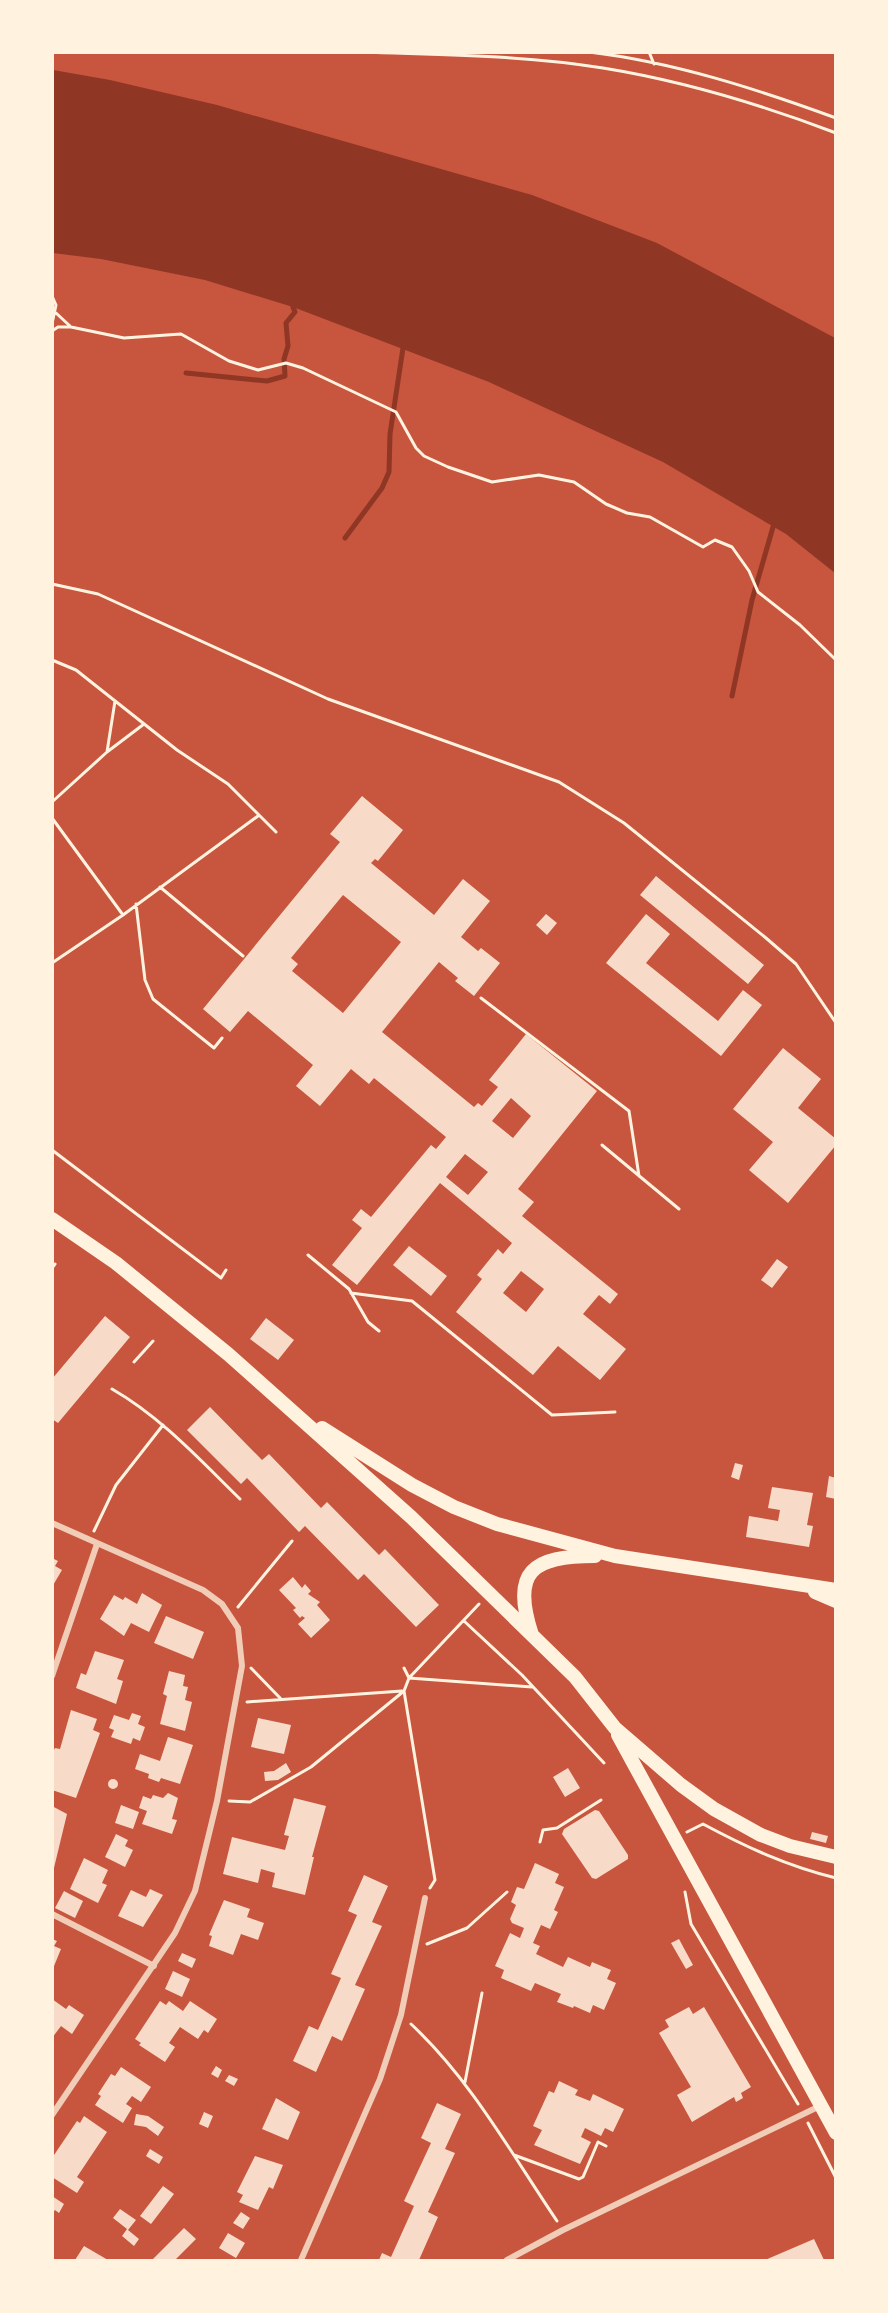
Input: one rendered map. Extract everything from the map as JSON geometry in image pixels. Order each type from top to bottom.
[{"type":"main road","points":[[52,1219],[116,1263],[261,1382],[323,1429],[412,1485],[454,1507],[497,1524],[615,1556],[802,1587],[836,1590]]},
{"type":"main road","points":[[261,1382],[411,1517],[575,1677],[615,1728],[836,2133]]},
{"type":"main road","points":[[532,1637],[522,1600],[526,1579],[533,1570],[561,1558],[615,1556]]},
{"type":"main road","points":[[802,1587],[836,1601]]},
{"type":"main road","points":[[615,1728],[681,1785],[737,1823],[790,1846],[836,1857]]},
{"type":"street","points":[[52,1523],[203,1590],[222,1604],[238,1628],[242,1666],[237,1703],[217,1801],[195,1892],[175,1933],[154,1966],[52,2115]]},
{"type":"street","points":[[52,1676],[97,1544]]},
{"type":"street","points":[[302,2260],[380,2079],[401,2015],[425,1898]]},
{"type":"street","points":[[52,1914],[154,1966]]},
{"type":"street","points":[[507,2260],[563,2230],[821,2105]]},
{"type":"path","points":[[363,52],[493,57],[603,68],[730,96],[836,133]]},
{"type":"path","points":[[589,52],[654,64],[766,94],[836,118]]},
{"type":"path","points":[[650,52],[654,64]]},
{"type":"path","points":[[52,296],[56,313],[52,324]]},
{"type":"path","points":[[56,313],[71,327]]},
{"type":"path","points":[[52,331],[58,327],[71,327],[124,338],[181,334],[229,361],[258,370],[284,363],[303,368],[394,412],[416,448],[424,456],[492,482],[539,476],[574,482],[606,504],[627,513],[650,516],[703,547],[716,540],[732,547],[749,571],[758,592],[800,625],[836,660]]},
{"type":"path","points":[[52,584],[98,594],[328,699],[559,782],[624,824],[796,964],[836,1023]]},
{"type":"path","points":[[52,660],[76,670],[228,784],[276,832]]},
{"type":"path","points":[[106,752],[115,701]]},
{"type":"path","points":[[52,802],[106,752],[144,723]]},
{"type":"path","points":[[52,963],[123,915],[258,816]]},
{"type":"path","points":[[52,818],[123,915]]},
{"type":"path","points":[[160,887],[243,956]]},
{"type":"path","points":[[136,904],[144,980],[153,999],[214,1048],[222,1038]]},
{"type":"path","points":[[481,998],[629,1111],[639,1176]]},
{"type":"path","points":[[602,1145],[679,1209]]},
{"type":"path","points":[[52,1150],[221,1278],[226,1270]]},
{"type":"path","points":[[308,1255],[351,1293],[368,1322],[379,1331]]},
{"type":"path","points":[[52,1268],[55,1264]]},
{"type":"path","points":[[351,1293],[412,1300],[552,1415],[615,1412]]},
{"type":"path","points":[[134,1362],[153,1341]]},
{"type":"path","points":[[112,1389],[135,1402],[163,1425],[240,1499]]},
{"type":"path","points":[[89,1540],[116,1485],[163,1425]]},
{"type":"path","points":[[240,1605],[292,1541]]},
{"type":"path","points":[[217,1801],[250,1802],[311,1767],[404,1691],[409,1678],[476,1607]]},
{"type":"path","points":[[464,1621],[534,1687],[604,1763]]},
{"type":"path","points":[[242,1666],[254,1668],[281,1699]]},
{"type":"path","points":[[404,1668],[409,1678]]},
{"type":"path","points":[[409,1678],[534,1687]]},
{"type":"path","points":[[237,1703],[404,1691]]},
{"type":"path","points":[[404,1691],[435,1880],[425,1898]]},
{"type":"path","points":[[540,1842],[543,1830],[557,1828],[601,1800]]},
{"type":"path","points":[[688,1832],[698,1826]]},
{"type":"path","points":[[681,1885],[685,1893],[691,1924],[803,2114],[836,2178]]},
{"type":"path","points":[[415,1949],[467,1928],[507,1892]]},
{"type":"path","points":[[465,2083],[482,1993]]},
{"type":"path","points":[[401,2015],[434,2046],[465,2083],[563,2230]]},
{"type":"path","points":[[512,2154],[579,2179],[583,2177],[598,2142],[606,2146]]},
{"type":"shaded area","points":[[53,70],[110,80],[217,105],[532,195],[657,243],[835,338],[835,573],[786,534],[663,462],[489,382],[293,307],[205,280],[101,259],[53,253]]},
{"type":"building","points":[[362,796],[403,830],[378,861],[375,859],[371,863],[434,915],[463,879],[490,901],[461,937],[478,951],[481,948],[500,963],[474,996],[455,981],[458,978],[439,962],[382,1032],[474,1107],[478,1103],[482,1106],[498,1087],[489,1080],[526,1034],[597,1091],[518,1189],[534,1202],[522,1216],[618,1294],[610,1304],[599,1295],[583,1314],[626,1349],[600,1380],[558,1346],[533,1375],[456,1312],[482,1279],[477,1275],[498,1249],[503,1254],[512,1243],[440,1183],[357,1285],[332,1265],[362,1228],[352,1220],[361,1209],[371,1217],[431,1145],[436,1149],[446,1137],[374,1078],[369,1084],[351,1069],[320,1106],[296,1086],[313,1065],[248,1011],[230,1032],[203,1009],[340,842],[330,834]],"holes":[[[343,895],[401,942],[343,1013],[292,971],[298,964],[291,958]],[[511,1098],[531,1116],[513,1138],[492,1121]],[[465,1154],[488,1172],[468,1195],[446,1177]],[[521,1271],[544,1289],[526,1312],[503,1293]]]},
{"type":"building","points":[[656,876],[764,965],[748,984],[640,895]]},
{"type":"building","points":[[546,914],[557,923],[547,935],[536,925]]},
{"type":"building","points":[[646,914],[670,934],[646,963],[718,1021],[743,990],[762,1005],[721,1056],[606,963]]},
{"type":"building","points":[[783,1048],[821,1079],[798,1108],[836,1139],[836,1145],[788,1203],[749,1170],[773,1142],[733,1109]]},
{"type":"building","points":[[409,1246],[447,1276],[431,1296],[393,1265]]},
{"type":"building","points":[[777,1259],[788,1267],[772,1288],[761,1280]]},
{"type":"building","points":[[105,1316],[130,1337],[58,1423],[52,1419],[52,1379]]},
{"type":"building","points":[[266,1318],[294,1340],[278,1360],[250,1339]]},
{"type":"building","points":[[210,1407],[262,1460],[269,1454],[321,1508],[327,1502],[379,1555],[385,1549],[439,1605],[416,1627],[364,1574],[358,1580],[305,1526],[299,1532],[247,1478],[241,1484],[187,1430]]},
{"type":"building","points":[[735,1463],[743,1465],[739,1480],[731,1477]]},
{"type":"building","points":[[829,1476],[836,1478],[836,1499],[826,1497]]},
{"type":"building","points":[[772,1487],[813,1493],[807,1525],[813,1526],[809,1547],[746,1537],[749,1516],[778,1521],[780,1510],[768,1508]]},
{"type":"building","points":[[52,1558],[58,1561],[55,1566],[62,1570],[52,1587]]},
{"type":"building","points":[[293,1577],[302,1588],[305,1584],[311,1591],[308,1594],[320,1602],[317,1605],[330,1620],[311,1638],[298,1624],[305,1618],[302,1616],[300,1618],[293,1610],[296,1608],[279,1590]]},
{"type":"building","points":[[142,1593],[162,1605],[149,1632],[131,1623],[124,1636],[100,1619],[114,1595],[123,1600],[125,1597],[137,1604]]},
{"type":"building","points":[[166,1616],[204,1632],[193,1659],[154,1643]]},
{"type":"building","points":[[95,1651],[124,1660],[117,1679],[123,1681],[116,1704],[76,1688],[81,1673],[86,1675]]},
{"type":"building","points":[[169,1671],[185,1675],[183,1686],[188,1687],[185,1700],[192,1702],[185,1731],[160,1724],[167,1696],[163,1694]]},
{"type":"building","points":[[71,1710],[97,1719],[93,1730],[100,1733],[76,1798],[52,1790],[52,1754],[55,1748],[60,1749]]},
{"type":"building","points":[[132,1713],[141,1716],[138,1724],[145,1727],[140,1741],[133,1738],[131,1744],[111,1737],[114,1730],[109,1728],[114,1715],[129,1720]]},
{"type":"building","points":[[258,1718],[291,1725],[284,1754],[251,1747]]},
{"type":"building","points":[[168,1737],[193,1745],[180,1784],[161,1778],[159,1782],[148,1778],[149,1774],[135,1769],[140,1754],[160,1761]]},
{"type":"building","points":[[286,1763],[291,1772],[278,1780],[265,1781],[264,1772],[274,1771]]},
{"type":"building","points":[[568,1768],[580,1788],[565,1797],[553,1777]]},
{"type":"building","points":[[113,1779],[118,1784],[113,1789],[108,1784]]},
{"type":"building","points":[[168,1793],[178,1798],[172,1819],[177,1820],[172,1834],[142,1824],[147,1811],[139,1808],[143,1796],[151,1799],[153,1795],[163,1798]]},
{"type":"building","points":[[294,1798],[326,1806],[312,1857],[314,1857],[305,1895],[272,1887],[275,1873],[261,1869],[258,1883],[223,1874],[232,1837],[285,1850],[289,1836],[284,1835]]},
{"type":"building","points":[[121,1805],[139,1812],[133,1829],[115,1823]]},
{"type":"building","points":[[52,1806],[67,1814],[53,1872],[52,1872]]},
{"type":"building","points":[[595,1810],[599,1811],[628,1855],[628,1859],[596,1879],[592,1878],[562,1834],[564,1829]]},
{"type":"building","points":[[812,1832],[828,1836],[826,1843],[810,1839]]},
{"type":"building","points":[[116,1834],[128,1840],[125,1846],[133,1850],[125,1867],[105,1857]]},
{"type":"building","points":[[84,1858],[108,1870],[102,1883],[107,1885],[98,1903],[70,1889]]},
{"type":"building","points":[[535,1863],[559,1874],[555,1883],[564,1887],[554,1910],[558,1912],[550,1929],[541,1925],[533,1943],[540,1946],[536,1954],[563,1967],[568,1957],[590,1967],[592,1962],[611,1970],[607,1979],[616,1983],[604,2010],[593,2005],[590,2013],[557,2002],[561,1994],[535,1983],[531,1991],[501,1978],[504,1970],[495,1966],[510,1933],[520,1938],[524,1928],[512,1923],[510,1919],[516,1905],[511,1902],[517,1887],[524,1889]]},
{"type":"building","points":[[364,1875],[388,1886],[372,1922],[382,1926],[355,1985],[365,1989],[342,2041],[332,2036],[316,2072],[293,2061],[309,2026],[318,2030],[341,1978],[331,1974],[357,1915],[348,1911]]},
{"type":"building","points":[[150,1889],[163,1895],[143,1927],[118,1916],[131,1890],[146,1897]]},
{"type":"building","points":[[64,1891],[83,1901],[75,1918],[55,1908]]},
{"type":"building","points":[[224,1900],[250,1909],[247,1917],[264,1923],[258,1940],[241,1934],[233,1955],[209,1946],[212,1936],[209,1935]]},
{"type":"building","points":[[52,1939],[57,1941],[54,1946],[61,1949],[52,1971]]},
{"type":"building","points":[[679,1939],[693,1965],[686,1969],[671,1943]]},
{"type":"building","points":[[182,1953],[196,1959],[192,1968],[178,1961]]},
{"type":"building","points":[[173,1971],[190,1979],[182,1997],[165,1989]]},
{"type":"building","points":[[52,1999],[66,2009],[69,2005],[84,2015],[72,2034],[61,2026],[52,2038]]},
{"type":"building","points":[[160,2001],[166,2005],[169,2001],[183,2011],[190,2001],[217,2019],[208,2033],[204,2030],[198,2039],[180,2027],[169,2043],[175,2047],[165,2062],[139,2045],[141,2043],[135,2039]]},
{"type":"building","points":[[689,2007],[693,2014],[704,2007],[751,2087],[741,2093],[743,2098],[736,2102],[734,2097],[692,2122],[677,2095],[691,2087],[659,2033],[669,2027],[665,2020]]},
{"type":"building","points":[[216,2066],[222,2070],[218,2078],[211,2074]]},
{"type":"building","points":[[121,2067],[151,2087],[141,2102],[132,2096],[126,2104],[132,2108],[123,2123],[95,2105],[101,2096],[98,2094],[111,2074],[115,2076]]},
{"type":"building","points":[[229,2075],[238,2079],[234,2086],[225,2081]]},
{"type":"building","points":[[559,2081],[578,2090],[575,2095],[590,2101],[593,2094],[624,2109],[613,2132],[605,2128],[601,2136],[585,2128],[581,2137],[591,2142],[580,2164],[534,2145],[542,2130],[533,2126],[549,2091],[554,2093]]},
{"type":"building","points":[[276,2098],[300,2112],[288,2140],[262,2129]]},
{"type":"building","points":[[437,2103],[461,2114],[445,2149],[455,2153],[428,2212],[438,2217],[419,2260],[379,2260],[382,2253],[391,2257],[414,2206],[404,2201],[431,2143],[421,2138]]},
{"type":"building","points":[[204,2112],[213,2116],[208,2128],[199,2124]]},
{"type":"building","points":[[136,2114],[148,2116],[164,2127],[158,2136],[146,2127],[134,2125]]},
{"type":"building","points":[[84,2116],[107,2132],[77,2177],[84,2182],[77,2193],[52,2177],[52,2158],[77,2121],[80,2123]]},
{"type":"building","points":[[150,2149],[163,2157],[159,2164],[146,2156]]},
{"type":"building","points":[[255,2156],[283,2165],[273,2189],[269,2187],[258,2210],[239,2202],[243,2195],[237,2192]]},
{"type":"building","points":[[163,2186],[174,2194],[151,2224],[140,2216]]},
{"type":"building","points":[[52,2196],[64,2204],[59,2213],[55,2210],[52,2214]]},
{"type":"building","points":[[120,2209],[136,2220],[128,2230],[139,2239],[134,2246],[122,2236],[127,2229],[113,2218]]},
{"type":"building","points":[[241,2212],[250,2218],[243,2229],[233,2223]]},
{"type":"building","points":[[184,2228],[196,2239],[175,2260],[152,2260]]},
{"type":"building","points":[[228,2233],[245,2243],[236,2258],[219,2248]]},
{"type":"building","points":[[814,2239],[824,2260],[765,2260]]},
{"type":"building","points":[[84,2246],[108,2260],[75,2260]]},
{"type":"waterway","points":[[186,373],[267,381],[285,376],[284,359],[288,346],[286,323],[295,312],[293,307]]},
{"type":"waterway","points":[[345,538],[382,488],[389,472],[390,434],[403,348]]},
{"type":"waterway","points":[[732,696],[752,600],[773,527]]}]
